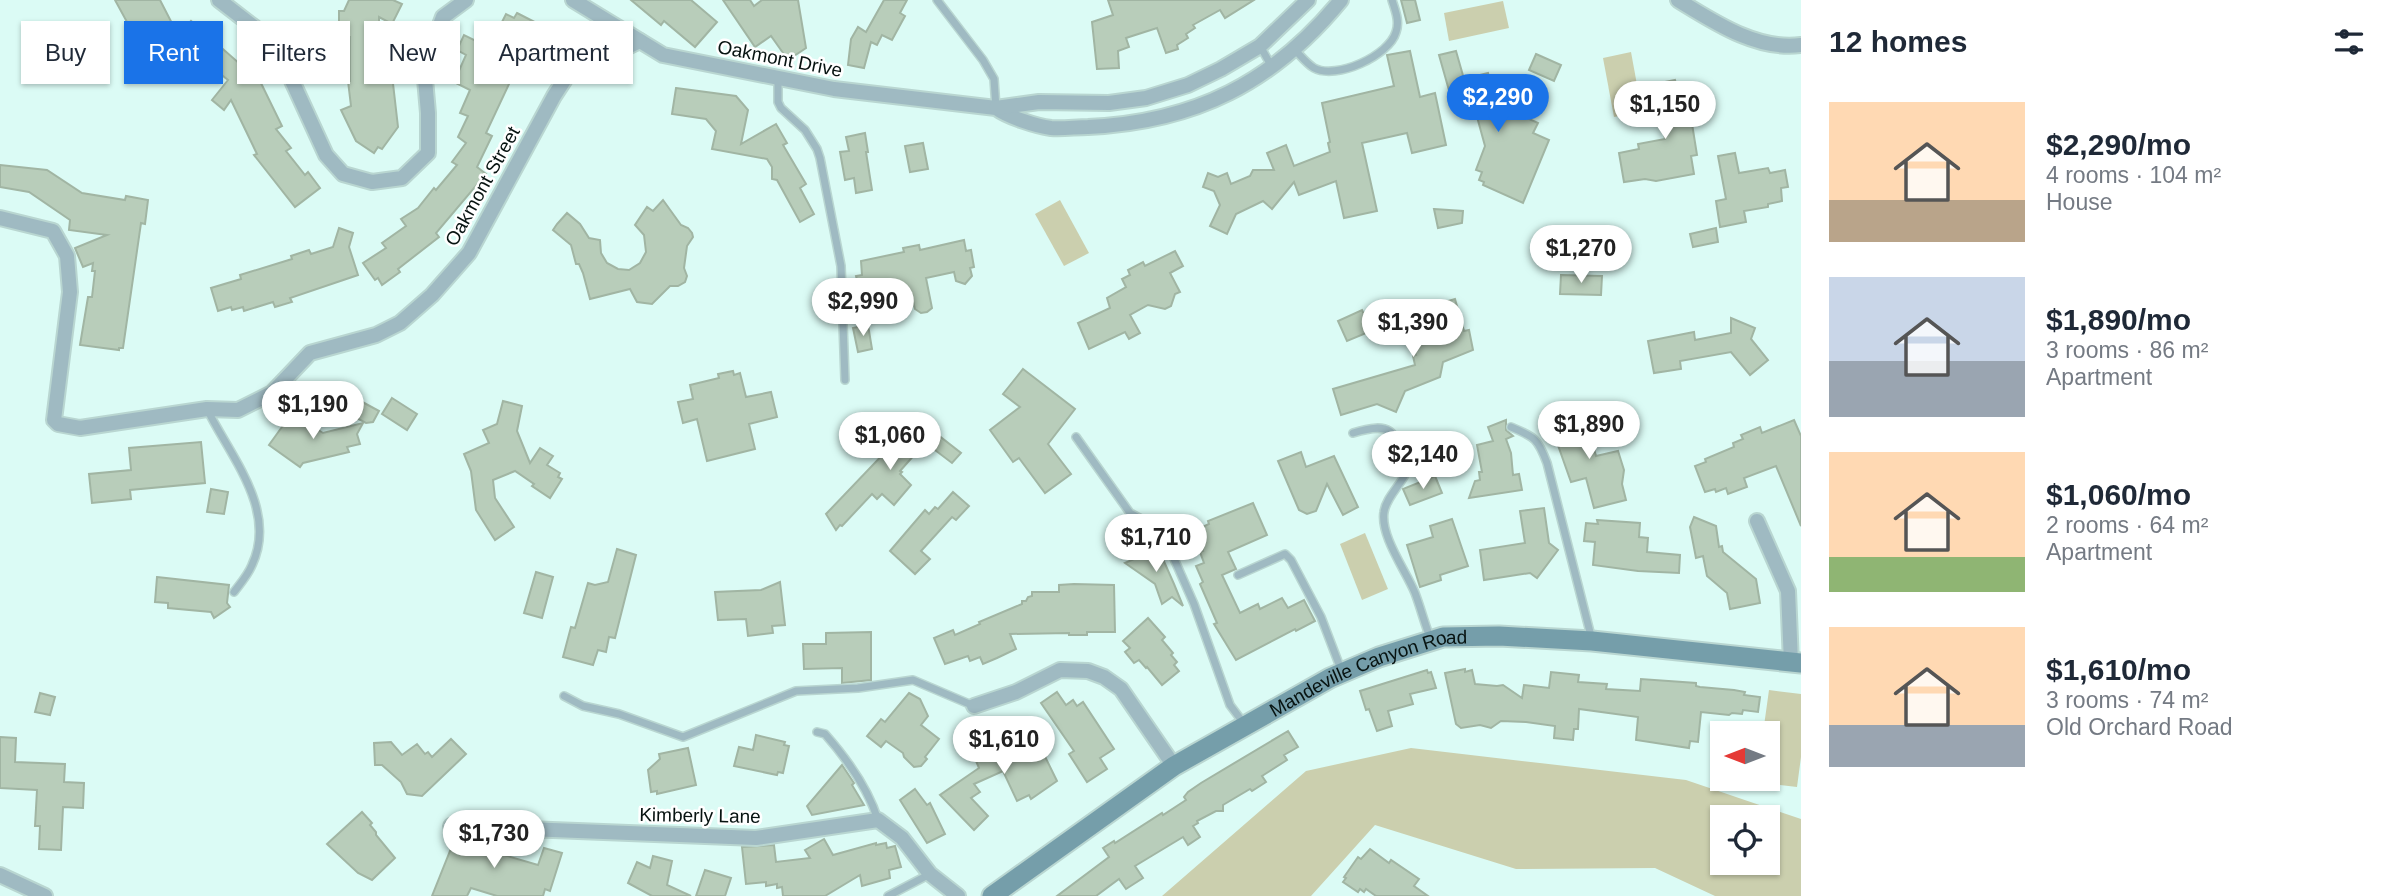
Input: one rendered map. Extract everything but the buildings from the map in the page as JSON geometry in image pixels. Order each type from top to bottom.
[{"type":"street","points":[[219,0],[254,27],[282,59],[326,155],[343,174],[372,183],[402,178],[428,153],[424,68],[443,17],[466,0]]},
{"type":"street","name":"Oakmont Drive","points":[[573,0],[663,55],[834,89],[996,108],[1039,103],[1109,103],[1144,98],[1188,85],[1260,47],[1308,0]]},
{"type":"street","points":[[1678,0],[1718,24],[1772,46],[1801,45]]},
{"type":"street","name":"Oakmont Drive","points":[[996,108],[1004,114],[1051,128],[1126,125],[1168,117],[1213,101],[1255,79],[1321,25],[1334,3]]},
{"type":"street","name":"Oakmont Street","points":[[0,218],[53,231],[67,257],[70,292],[55,404],[54,420],[58,424],[80,428],[206,409],[239,410],[272,393],[310,353],[376,335],[400,323],[432,295],[470,253],[567,76],[640,41]]},
{"type":"street","points":[[1757,521],[1788,591],[1796,663]]},
{"type":"street","name":"Mandeville Canyon Road","points":[[992,896],[1174,766],[1343,673],[1379,657],[1443,637],[1500,636],[1592,641],[1796,663]]},
{"type":"street","points":[[974,706],[1016,692],[1060,670],[1088,671],[1104,677],[1121,689],[1174,766]]},
{"type":"street","points":[[878,820],[902,838],[930,874],[958,896]]},
{"type":"street","name":"Kimberly Lane","points":[[452,826],[756,838],[878,820]]},
{"type":"street","points":[[0,875],[45,896]]},
{"type":"lane","points":[[937,0],[983,60],[994,79],[996,108]]},
{"type":"lane","points":[[1294,49],[1313,68],[1329,72],[1375,57],[1396,35],[1397,16],[1392,0]]},
{"type":"lane","points":[[1260,47],[1272,67]]},
{"type":"lane","points":[[778,78],[778,102],[781,108],[813,141],[820,158],[841,267],[845,380]]},
{"type":"lane","points":[[1144,98],[1148,121]]},
{"type":"lane","points":[[206,409],[242,473],[252,494],[259,519],[258,543],[252,565],[234,592]]},
{"type":"lane","points":[[1353,433],[1381,426],[1390,431],[1408,469],[1384,511],[1384,523],[1388,538],[1414,592],[1431,641]]},
{"type":"lane","points":[[1511,427],[1532,436],[1539,443],[1592,641]]},
{"type":"lane","points":[[1076,437],[1130,513],[1156,527],[1164,536],[1194,604],[1230,705],[1246,726]]},
{"type":"lane","points":[[1238,575],[1285,554],[1291,560],[1321,617],[1343,673]]},
{"type":"lane","points":[[564,695],[583,706],[620,714],[683,737],[796,691],[858,688],[914,680],[974,706]]},
{"type":"lane","points":[[817,732],[825,734],[854,771],[871,799],[878,820]]},
{"type":"lane","points":[[888,896],[930,874]]},
{"type":"green space","points":[[1503,1],[1509,28],[1449,41],[1444,13]]},
{"type":"green space","points":[[1631,52],[1642,112],[1614,117],[1603,58]]},
{"type":"green space","points":[[1060,200],[1089,253],[1064,266],[1035,214]]},
{"type":"green space","points":[[1365,533],[1388,589],[1362,600],[1340,544]]},
{"type":"green space","points":[[1769,690],[1801,694],[1801,757],[1797,787],[1780,785],[1780,721],[1765,721]]},
{"type":"green space","points":[[1411,748],[1686,780],[1710,788],[1710,791],[1718,791],[1760,805],[1710,805],[1710,875],[1780,875],[1780,812],[1801,819],[1801,896],[1715,896],[1655,868],[1516,869],[1375,825],[1311,896],[1162,896],[1306,771]]}]
